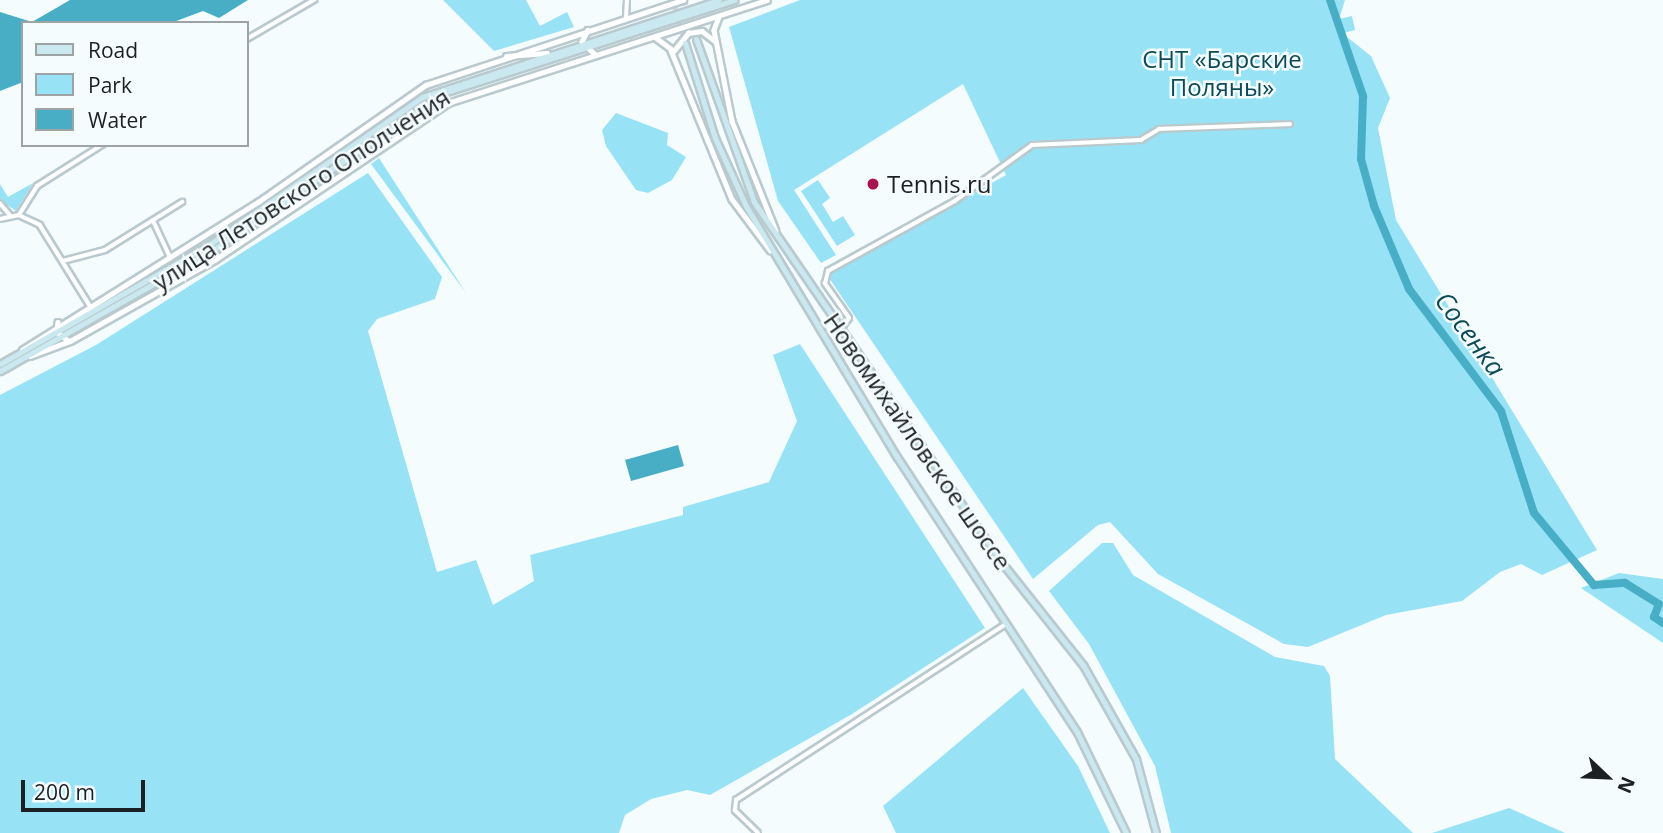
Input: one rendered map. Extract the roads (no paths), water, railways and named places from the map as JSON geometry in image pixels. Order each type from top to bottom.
[{"type":"main road","name":"улица Летовского Ополчения","points":[[0,364],[213,250],[424,103],[583,45],[719,0]]},
{"type":"main road","name":"улица Летовского Ополчения","points":[[0,371],[210,244],[422,97],[547,53],[735,0]]},
{"type":"main road","name":"Новомихайловское шоссе","points":[[695,39],[736,164],[785,251],[1006,568],[1083,665],[1136,759],[1156,833]]},
{"type":"main road","name":"Новомихайловское шоссе","points":[[685,43],[726,167],[775,256],[1097,765],[1126,833]]},
{"type":"street","points":[[248,38],[314,0]]},
{"type":"street","points":[[626,18],[627,0]]},
{"type":"street","points":[[647,11],[654,0]]},
{"type":"street","points":[[12,357],[58,321],[171,258],[409,95],[497,57],[684,0]]},
{"type":"street","points":[[24,358],[70,341],[216,259],[448,103],[767,0]]},
{"type":"street","points":[[725,13],[714,26],[738,142],[785,251]]},
{"type":"street","points":[[588,30],[583,45],[595,54]]},
{"type":"street","points":[[672,55],[677,39],[688,33],[702,31],[717,45]]},
{"type":"street","points":[[652,37],[665,40],[732,199],[775,256]]},
{"type":"street","points":[[497,57],[547,53]]},
{"type":"street","points":[[839,331],[849,318],[825,284],[828,271],[955,201],[1032,145],[1141,140],[1159,129],[1290,124]]},
{"type":"street","points":[[19,215],[37,186],[99,147]]},
{"type":"street","points":[[63,261],[105,250],[154,222],[182,202]]},
{"type":"street","points":[[0,203],[11,216]]},
{"type":"street","points":[[0,219],[19,215],[40,225],[89,304]]},
{"type":"street","points":[[154,222],[171,258]]},
{"type":"street","points":[[58,321],[59,334],[70,341]]},
{"type":"street","points":[[758,833],[735,811],[736,800],[1006,624]]},
{"type":"water","points":[[70,0],[248,0],[219,18],[203,11],[176,21],[34,21]]},
{"type":"water","points":[[0,12],[29,21],[21,21],[21,83],[0,91]]},
{"type":"water","points":[[678,445],[684,466],[631,481],[625,460]]},
{"type":"waterway","name":"Сосенка","points":[[1330,0],[1363,96],[1361,159],[1374,206],[1409,289],[1501,411],[1534,513],[1594,585],[1625,583],[1659,604],[1654,617],[1663,623]]},
{"type":"tunnel","points":[[673,0],[685,41]]},
{"type":"tunnel","points":[[684,0],[696,39]]},
{"type":"place","name":"Tennis.ru","points":[[873,184]]},
{"type":"park label","name":"СНТ «Барские Поляны»","points":[[1222,73]]}]
